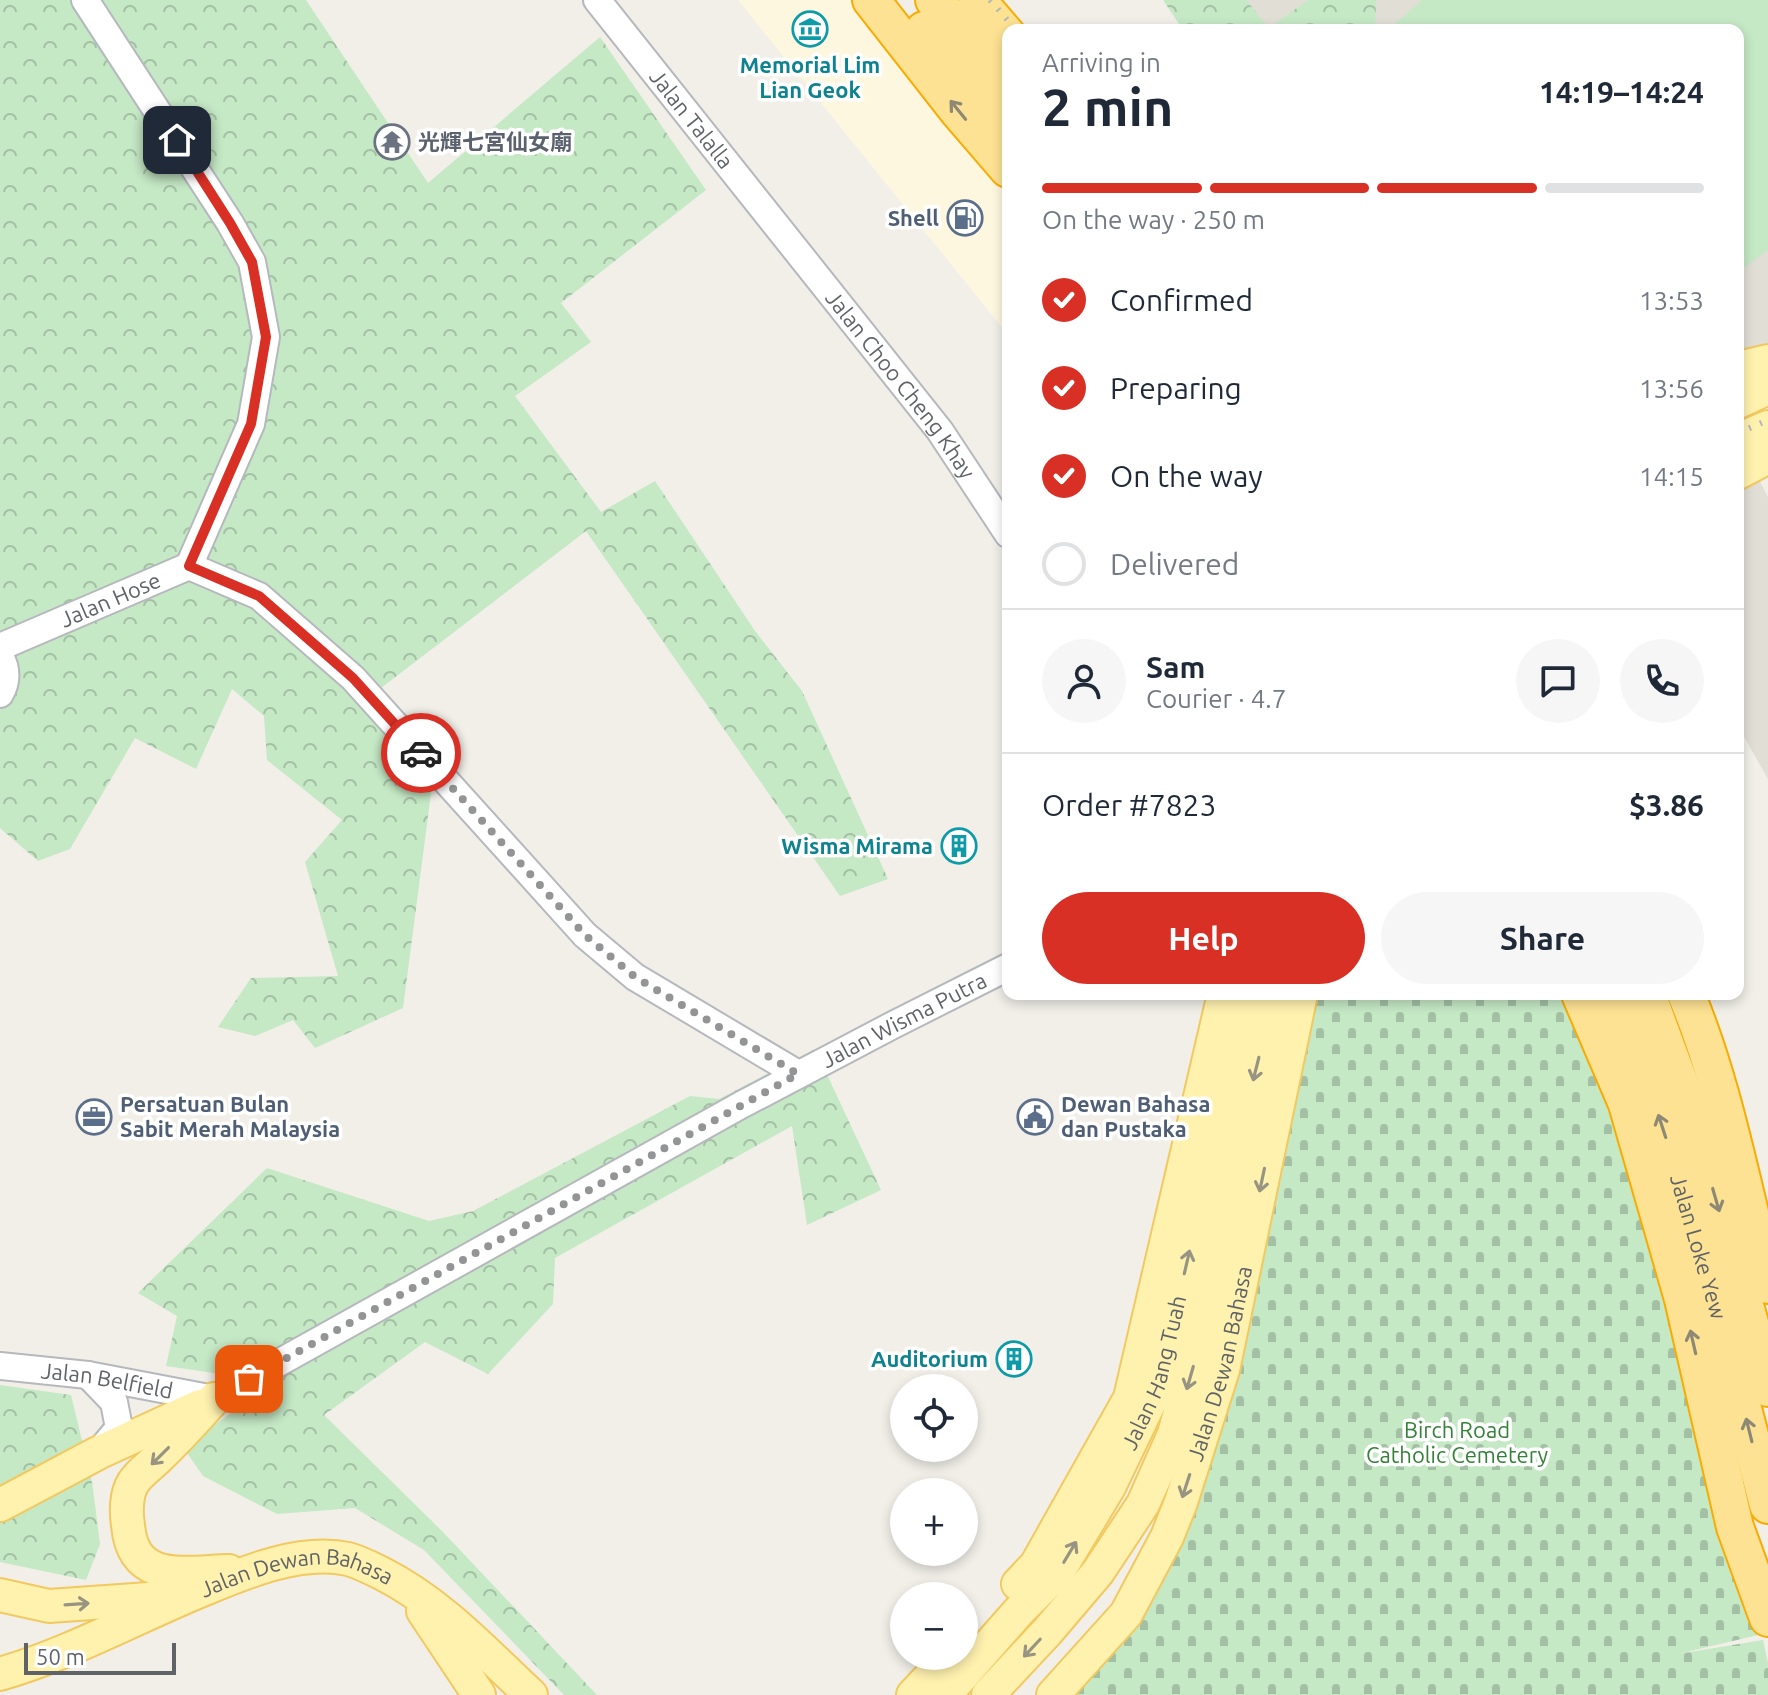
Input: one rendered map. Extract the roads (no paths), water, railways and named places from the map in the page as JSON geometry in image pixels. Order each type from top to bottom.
[{"type":"highway","points":[[871,0],[1002,162]]},
{"type":"highway","points":[[899,0],[1002,118]]},
{"type":"highway","points":[[934,0],[1002,76]]},
{"type":"highway","points":[[977,0],[1002,29]]},
{"type":"highway","points":[[1583,1000],[1627,1104],[1683,1299],[1735,1527],[1768,1618]]},
{"type":"highway","name":"Jalan Loke Yew","points":[[1618,1000],[1662,1122],[1720,1320],[1768,1505]]},
{"type":"highway","name":"Jalan Loke Yew","points":[[1649,1000],[1694,1122],[1768,1388]]},
{"type":"highway","points":[[1688,1000],[1720,1095],[1768,1285]]},
{"type":"main road","points":[[1744,437],[1768,427]]},
{"type":"main road","points":[[1744,470],[1768,457]]},
{"type":"main road","points":[[978,1627],[1036,1565],[1130,1398],[1223,1000]]},
{"type":"main road","name":"Jalan Hang Tuah","points":[[945,1695],[1058,1572],[1109,1487],[1157,1387],[1249,1000]]},
{"type":"main road","name":"Jalan Hang Tuah","points":[[988,1695],[1098,1572],[1143,1504],[1174,1434],[1193,1364],[1253,1079],[1274,1000]]},
{"type":"main road","name":"Jalan Dewan Bahasa","points":[[1053,1695],[1126,1614],[1167,1537],[1181,1502],[1223,1370],[1300,1000]]},
{"type":"main road","points":[[0,1505],[98,1453],[214,1399]]},
{"type":"main road","points":[[214,1399],[132,1484],[127,1509],[128,1530],[138,1558],[162,1571],[250,1571]]},
{"type":"main road","name":"Jalan Dewan Bahasa","points":[[33,1664],[250,1571],[293,1560],[323,1557],[347,1559],[405,1585],[457,1626],[531,1695]]},
{"type":"main road","points":[[405,1585],[479,1695]]},
{"type":"main road","points":[[0,1595],[49,1606],[185,1597]]},
{"type":"main road","points":[[457,1626],[505,1695]]},
{"type":"main road","points":[[0,1674],[33,1664]]},
{"type":"main road","points":[[0,1695],[33,1664]]},
{"type":"main road","points":[[913,1695],[937,1670]]},
{"type":"street","points":[[85,0],[230,223],[252,262],[266,337],[251,424],[189,566]]},
{"type":"street","name":"Jalan Talalla","points":[[597,0],[786,238]]},
{"type":"street","name":"Jalan Choo Cheng Khay","points":[[786,238],[940,431],[1002,525]]},
{"type":"street","name":"Jalan Hose","points":[[0,647],[189,566],[259,596],[353,678],[585,935],[635,977],[798,1074]]},
{"type":"street","points":[[0,656],[5,674],[4,688],[0,694]]},
{"type":"street","name":"Jalan Wisma Putra","points":[[214,1399],[798,1074],[1002,970]]},
{"type":"street","name":"Jalan Belfield","points":[[0,1366],[88,1375],[214,1399]]},
{"type":"street","points":[[88,1375],[114,1402],[119,1428],[98,1453]]},
{"type":"railway","points":[[990,0],[1011,24]]},
{"type":"railway","points":[[1744,430],[1768,420]]},
{"type":"place","name":"Memorial Lim Lian Geok","points":[[810,29]]},
{"type":"place","name":"光輝七宮仙女廟","points":[[392,142]]},
{"type":"place","name":"Shell","points":[[965,218]]},
{"type":"place","name":"Wisma Mirama","points":[[959,846]]},
{"type":"place","name":"Persatuan Bulan Sabit Merah Malaysia","points":[[94,1117]]},
{"type":"place","name":"Dewan Bahasa dan Pustaka","points":[[1035,1117]]},
{"type":"place","name":"Auditorium","points":[[1014,1359]]},
{"type":"park label","name":"Birch Road Catholic Cemetery","points":[[1457,1442]]}]
